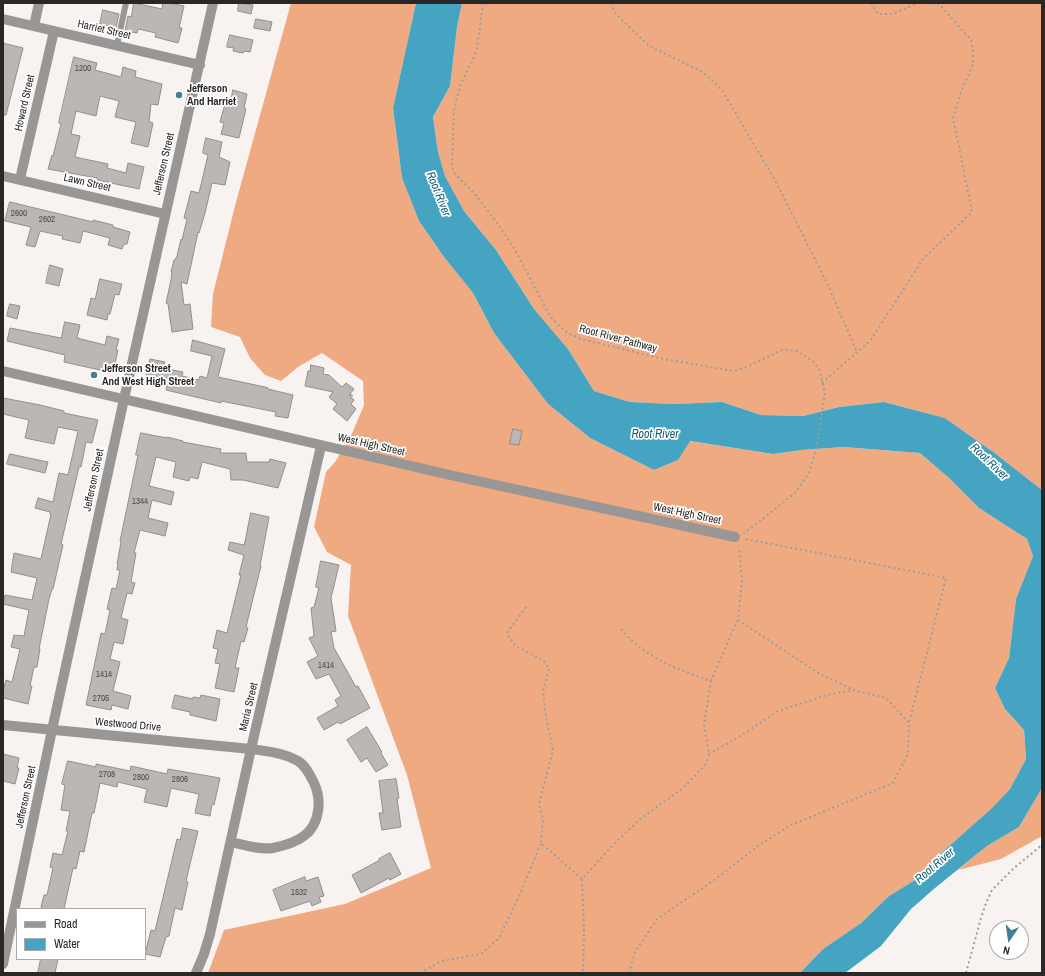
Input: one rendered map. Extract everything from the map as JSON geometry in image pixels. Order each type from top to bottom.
[{"type":"street","points":[[34,26],[39,3]]},
{"type":"street","name":"Jefferson Street","points":[[3,964],[124,399],[213,3]]},
{"type":"street","name":"Harriet Street","points":[[3,19],[200,65]]},
{"type":"street","name":"Howard Street","points":[[20,180],[54,31]]},
{"type":"street","name":"Lawn Street","points":[[3,176],[165,214]]},
{"type":"street","name":"West High Street","points":[[3,371],[321,446],[735,537]]},
{"type":"street","name":"Maria Street","points":[[196,973],[210,934],[321,446]]},
{"type":"street","name":"Westwood Drive","points":[[3,725],[251,749]]},
{"type":"street","points":[[231,842],[256,847],[271,848],[283,845],[304,836],[311,828],[319,809],[320,801],[318,790],[307,770],[299,762],[279,754],[251,749]]},
{"type":"lane","points":[[117,46],[126,3]]},
{"type":"path","name":"Root River Pathway","points":[[483,3],[477,48],[460,86],[454,110],[452,167],[455,174],[474,194],[495,220],[514,248],[550,316],[557,324],[568,333],[581,339],[664,359],[733,371],[742,369],[782,350],[796,351],[804,355],[814,362],[819,369],[825,393],[816,450],[810,473],[796,492],[746,532],[735,537]]},
{"type":"path","points":[[611,3],[615,12],[649,46],[703,72],[722,90],[779,189],[827,282],[857,352]]},
{"type":"path","points":[[871,3],[878,14],[893,14],[918,3]]},
{"type":"path","points":[[822,383],[870,340],[923,259],[972,212],[953,118],[962,89],[973,65],[971,40],[939,4],[925,3]]},
{"type":"path","points":[[583,973],[584,932],[582,879],[612,846],[640,819],[682,789],[706,764],[709,754],[704,725],[711,681],[738,619],[742,582],[740,549],[735,537]]},
{"type":"path","points":[[629,973],[635,952],[657,918],[713,881],[762,843],[791,825],[893,783],[908,753],[909,723],[946,578],[735,537]]},
{"type":"path","points":[[420,973],[442,962],[481,954],[499,938],[520,894],[541,843],[543,820],[539,804],[553,750],[546,717],[543,690],[548,669],[543,660],[515,646],[507,633],[526,607]]},
{"type":"path","points":[[738,619],[820,674],[853,690],[886,698],[909,723]]},
{"type":"path","points":[[621,630],[631,641],[660,660],[684,672],[711,681]]},
{"type":"path","points":[[709,754],[742,735],[778,711],[827,695],[853,690]]},
{"type":"path","points":[[541,843],[582,879]]},
{"type":"path","points":[[966,973],[980,918],[992,890],[1014,868],[1042,845]]},
{"type":"shaded area","points":[[291,3],[416,3],[393,108],[402,178],[419,221],[444,257],[473,293],[494,333],[548,404],[590,438],[654,470],[678,460],[689,441],[773,454],[843,447],[920,453],[949,478],[979,508],[1027,539],[1033,556],[1016,599],[1009,658],[995,688],[1005,709],[1024,730],[1026,759],[1010,789],[992,808],[939,855],[915,880],[889,896],[861,923],[823,949],[800,973],[208,973],[224,930],[345,904],[431,868],[407,775],[348,616],[351,565],[327,552],[314,527],[326,472],[335,462],[351,436],[364,405],[363,381],[322,353],[298,367],[281,381],[265,375],[250,358],[240,337],[211,327],[213,294],[236,202]]},
{"type":"shaded area","points":[[462,3],[1042,3],[1042,490],[996,454],[945,418],[884,402],[839,407],[803,416],[761,415],[722,402],[673,404],[630,402],[594,391],[568,349],[534,309],[496,250],[464,211],[445,176],[438,152],[433,117],[450,86],[457,27]]},
{"type":"shaded area","points":[[1042,788],[1042,836],[1001,859],[958,870],[987,846],[1019,827]]},
{"type":"water","name":"Root River","points":[[416,3],[462,3],[457,27],[450,86],[433,117],[438,152],[445,176],[464,211],[496,250],[534,309],[568,349],[594,391],[630,402],[673,404],[722,402],[761,415],[803,416],[839,407],[884,402],[945,418],[996,454],[1042,490],[1042,788],[1019,827],[987,846],[935,888],[911,909],[881,946],[845,973],[800,973],[823,949],[861,923],[889,896],[915,880],[939,855],[992,808],[1010,789],[1026,759],[1024,730],[1005,709],[995,688],[1009,658],[1016,599],[1033,556],[1027,539],[979,508],[949,478],[920,453],[843,447],[773,454],[690,441],[678,460],[654,470],[590,438],[548,404],[494,333],[473,293],[444,257],[419,221],[402,178],[393,108]]},
{"type":"building","points":[[134,3],[162,9],[163,3],[184,6],[179,28],[182,28],[178,43],[155,37],[156,33],[138,29],[137,33],[125,31],[128,16],[131,17]]},
{"type":"building","points":[[239,3],[253,5],[251,14],[238,11]]},
{"type":"building","points":[[103,10],[119,14],[116,28],[100,24]]},
{"type":"building","points":[[256,19],[272,22],[270,31],[254,28]]},
{"type":"building","points":[[230,35],[253,40],[250,52],[244,51],[243,53],[233,51],[234,48],[227,47]]},
{"type":"building","points":[[3,43],[23,48],[6,115],[3,115]]},
{"type":"building","points":[[74,57],[97,63],[95,70],[121,77],[123,67],[136,71],[135,77],[162,84],[158,105],[151,104],[149,122],[153,123],[148,147],[131,143],[136,122],[115,117],[119,101],[100,96],[96,116],[76,111],[71,134],[80,136],[75,157],[108,164],[107,168],[126,173],[128,163],[144,167],[139,189],[97,180],[97,178],[48,169],[61,124],[59,123]]},
{"type":"building","points":[[233,90],[247,94],[244,108],[246,109],[239,138],[221,134],[224,123],[220,122],[225,104],[230,105]]},
{"type":"building","points":[[206,138],[222,142],[219,157],[230,162],[225,185],[212,183],[205,213],[199,233],[198,232],[187,284],[181,282],[184,305],[190,304],[193,329],[172,332],[168,304],[166,303],[171,280],[171,272],[181,239],[182,240],[187,219],[184,218],[191,191],[199,193],[208,155],[203,153]]},
{"type":"building","points":[[10,202],[93,222],[93,220],[113,225],[113,227],[130,232],[127,244],[124,244],[122,249],[108,245],[110,238],[83,231],[80,243],[62,239],[63,236],[40,231],[35,247],[26,245],[31,227],[5,221]]},
{"type":"building","points":[[50,265],[63,269],[59,286],[46,283]]},
{"type":"building","points":[[100,279],[122,284],[119,295],[115,294],[107,320],[87,315],[91,298],[95,299]]},
{"type":"building","points":[[10,304],[20,306],[17,319],[7,316]]},
{"type":"building","points":[[65,322],[80,325],[77,338],[105,345],[107,336],[119,339],[113,373],[64,362],[65,355],[7,341],[10,328],[61,338]]},
{"type":"building","points":[[193,340],[225,349],[218,377],[265,387],[293,395],[288,418],[275,416],[276,412],[221,401],[221,403],[166,390],[167,386],[145,381],[150,359],[165,362],[163,368],[183,372],[182,376],[199,380],[200,376],[207,378],[212,356],[191,351]]},
{"type":"building","points":[[311,365],[324,368],[323,374],[329,375],[342,387],[346,383],[354,389],[350,394],[353,396],[349,395],[354,400],[351,404],[356,409],[347,421],[333,409],[337,404],[329,397],[333,392],[305,386],[308,371],[310,371]]},
{"type":"building","points":[[3,398],[40,405],[64,411],[64,413],[98,420],[92,443],[86,442],[81,467],[79,467],[61,544],[63,545],[53,589],[49,599],[37,667],[34,667],[28,704],[3,698],[3,691],[6,680],[12,682],[20,649],[11,647],[14,635],[24,636],[29,610],[3,604],[5,595],[32,600],[37,578],[11,572],[14,553],[41,559],[51,514],[50,512],[35,508],[38,498],[53,502],[59,473],[68,475],[78,431],[58,427],[54,444],[25,438],[29,420],[3,414]]},
{"type":"building","points":[[513,429],[522,431],[519,445],[510,444]]},
{"type":"building","points":[[141,433],[221,449],[220,453],[246,453],[247,462],[269,462],[270,459],[286,463],[278,488],[243,480],[231,480],[230,469],[202,462],[198,479],[190,477],[189,481],[173,477],[176,462],[156,457],[149,486],[174,492],[171,505],[152,500],[148,518],[168,523],[165,536],[140,530],[134,553],[136,553],[131,582],[135,583],[132,594],[127,593],[121,618],[128,620],[123,644],[114,642],[110,659],[120,662],[113,691],[131,696],[128,709],[112,705],[111,710],[86,705],[101,633],[105,634],[110,610],[107,609],[112,588],[116,589],[120,570],[117,570],[117,564],[120,541],[138,455],[136,455]]},
{"type":"building","points":[[10,454],[48,462],[45,473],[7,464]]},
{"type":"building","points":[[251,513],[269,517],[261,566],[246,627],[248,628],[244,642],[241,641],[235,668],[239,668],[234,692],[215,688],[220,664],[215,663],[218,649],[213,648],[217,630],[227,633],[241,575],[239,575],[244,555],[228,550],[230,542],[244,545]]},
{"type":"building","points":[[321,561],[339,565],[331,598],[336,631],[331,632],[334,648],[356,687],[358,686],[370,708],[340,724],[338,722],[324,730],[317,718],[338,706],[335,700],[341,696],[329,674],[316,679],[307,662],[318,656],[309,638],[314,636],[311,608],[314,607],[319,588],[316,587]]},
{"type":"building","points":[[175,695],[193,699],[193,697],[200,698],[201,695],[220,699],[216,721],[190,715],[190,712],[172,708]]},
{"type":"building","points":[[367,727],[388,765],[376,772],[367,758],[361,762],[347,740]]},
{"type":"building","points":[[3,754],[19,758],[17,768],[19,768],[15,784],[3,781]]},
{"type":"building","points":[[68,761],[96,767],[96,764],[130,771],[131,766],[167,774],[168,769],[220,778],[210,816],[195,813],[199,794],[171,788],[167,807],[144,802],[147,789],[118,782],[117,787],[100,783],[84,852],[80,851],[76,869],[73,868],[64,908],[43,908],[41,907],[44,895],[47,895],[53,868],[50,867],[53,853],[62,855],[68,831],[66,831],[70,811],[61,810],[65,785],[62,784]]},
{"type":"building","points":[[396,779],[401,827],[382,830],[379,813],[383,813],[379,781]]},
{"type":"building","points":[[183,828],[198,831],[186,881],[188,882],[182,910],[175,908],[169,936],[166,937],[160,957],[146,954],[151,930],[155,931],[177,839],[180,840]]},
{"type":"building","points":[[390,853],[401,874],[390,880],[389,878],[361,893],[352,875]]},
{"type":"building","points":[[305,877],[306,881],[318,877],[324,896],[319,897],[321,902],[312,906],[310,901],[281,911],[273,890]]},
{"type":"building","points":[[41,960],[58,960],[55,973],[38,973]]},
{"type":"place","name":"Jefferson And Harriet","points":[[179,95]]},
{"type":"place","name":"Jefferson Street And West High Street","points":[[94,375]]}]
